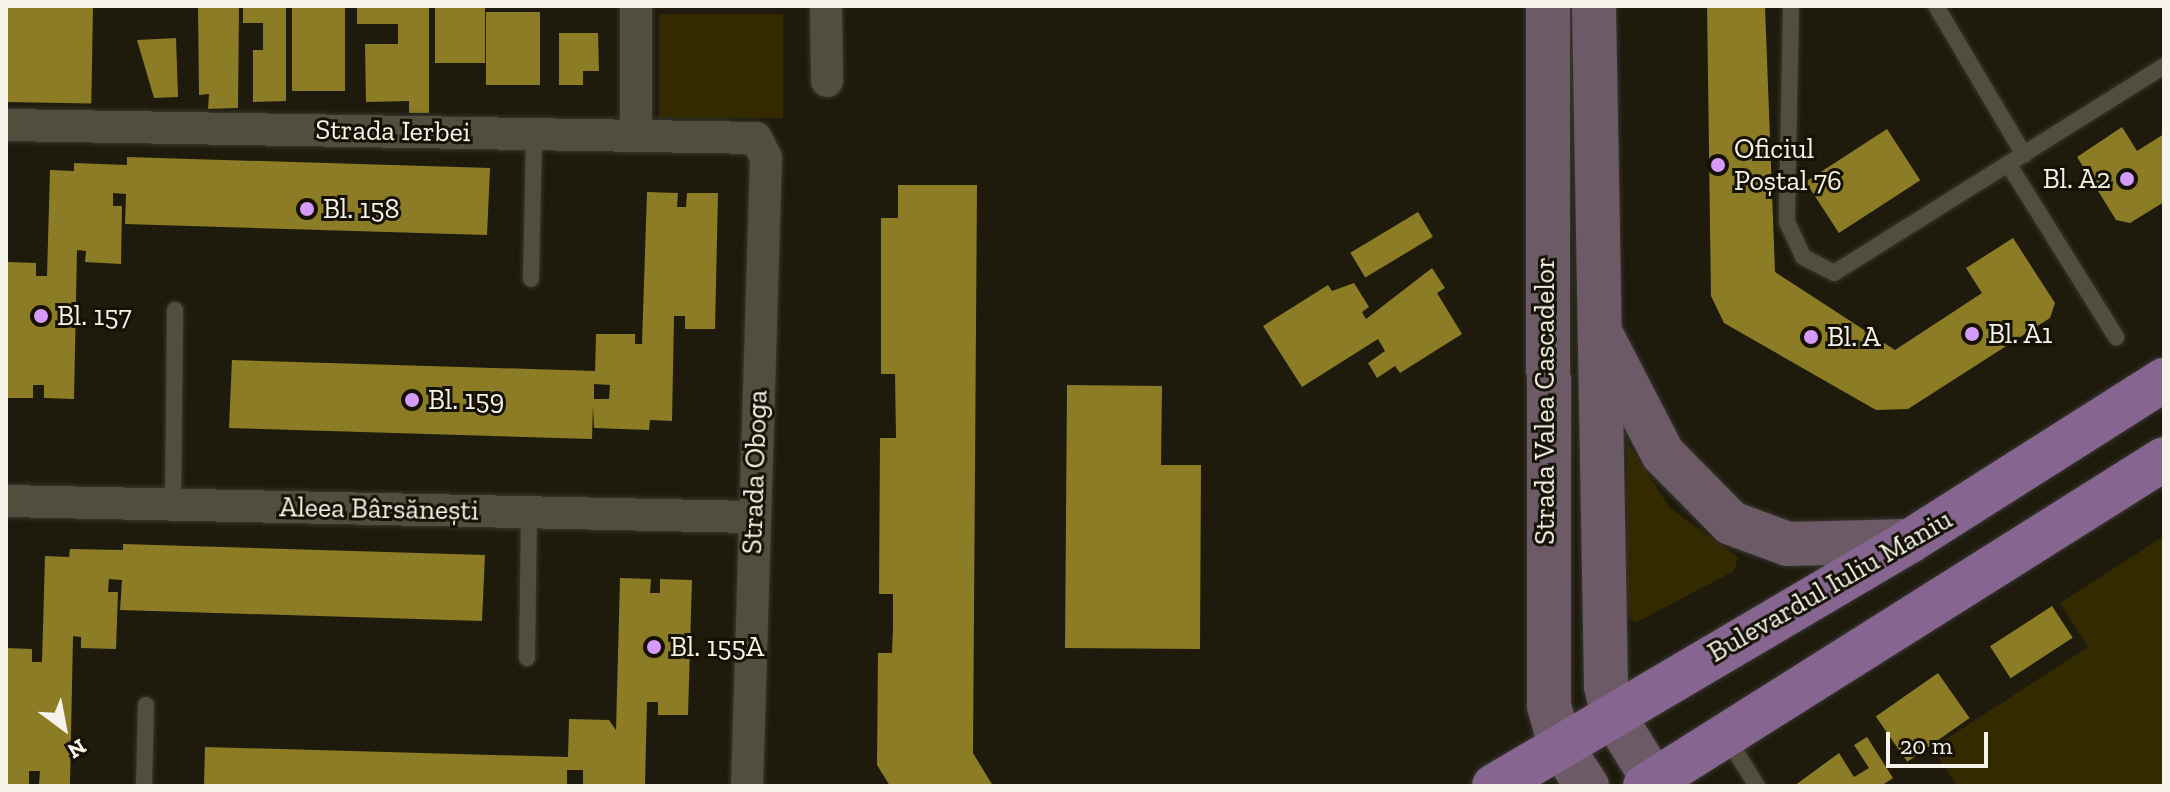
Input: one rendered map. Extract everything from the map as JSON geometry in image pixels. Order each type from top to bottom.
[{"type":"main road","name":"Strada Valea Cascadelor","points":[[1548,6],[1549,706],[1560,745],[1587,786]]},
{"type":"main road","name":"Strada Valea Cascadelor","points":[[1594,6],[1597,325],[1612,713],[1649,783]]},
{"type":"main road","points":[[1597,325],[1663,454],[1731,523],[1788,544],[1910,541]]},
{"type":"main road","name":"Bulevardul Iuliu Maniu","points":[[1494,786],[1612,713],[1910,541],[2164,380]]},
{"type":"main road","points":[[1649,783],[2164,459]]},
{"type":"street","points":[[636,6],[636,133]]},
{"type":"street","points":[[826,6],[827,81]]},
{"type":"street","name":"Strada Ierbei","points":[[6,125],[750,135],[766,158]]},
{"type":"street","name":"Strada Oboga","points":[[747,786],[752,517],[766,158]]},
{"type":"street","name":"Aleea Bârsănești","points":[[6,501],[752,517]]},
{"type":"lane","points":[[1791,6],[1787,222],[1792,241],[1818,269],[1847,268],[2164,66]]},
{"type":"lane","points":[[1936,6],[2024,155]]},
{"type":"lane","points":[[531,279],[534,133]]},
{"type":"lane","points":[[2009,165],[2116,337]]},
{"type":"lane","points":[[173,504],[175,310]]},
{"type":"lane","points":[[527,658],[529,512]]},
{"type":"lane","points":[[144,786],[146,705]]},
{"type":"lane","points":[[1726,735],[1757,786]]},
{"type":"shaded area","points":[[659,14],[783,14],[783,118],[659,118]]},
{"type":"shaded area","points":[[1627,442],[1670,508],[1738,557],[1734,571],[1635,623],[1627,616]]},
{"type":"shaded area","points":[[2164,536],[2164,786],[1957,786],[1932,748],[2088,647],[2060,603]]},
{"type":"building","points":[[6,6],[93,8],[91,104],[6,102]]},
{"type":"building","points":[[198,6],[239,6],[238,108],[208,109],[209,94],[199,95]]},
{"type":"building","points":[[243,6],[286,6],[286,101],[253,102],[253,50],[263,50],[263,23],[243,23]]},
{"type":"building","points":[[292,6],[345,6],[345,91],[292,91]]},
{"type":"building","points":[[357,6],[429,6],[429,113],[409,113],[409,101],[366,102],[365,44],[398,44],[398,24],[357,24]]},
{"type":"building","points":[[435,6],[485,6],[485,63],[435,63]]},
{"type":"building","points":[[1707,6],[1765,6],[1775,272],[1895,350],[1982,293],[1966,268],[2013,238],[2055,303],[2050,318],[1908,409],[1876,410],[1724,323],[1711,296]]},
{"type":"building","points":[[486,12],[540,12],[540,85],[486,85]]},
{"type":"building","points":[[559,33],[598,33],[599,71],[583,71],[583,85],[559,85]]},
{"type":"building","points":[[176,38],[178,97],[154,98],[137,40]]},
{"type":"building","name":"Bl. A2","points":[[2122,127],[2137,151],[2164,134],[2164,202],[2130,223],[2116,220],[2077,157]]},
{"type":"building","points":[[1887,129],[1920,180],[1839,233],[1806,182]]},
{"type":"building","name":"Bl. 158","points":[[127,157],[490,168],[487,235],[125,224],[126,194],[113,193],[113,206],[122,206],[121,264],[85,262],[86,251],[77,250],[74,399],[44,398],[44,385],[33,385],[33,398],[6,398],[7,262],[36,263],[36,276],[47,276],[50,170],[74,171],[74,163],[127,165]]},
{"type":"building","points":[[898,185],[977,185],[973,753],[993,786],[890,786],[877,765],[878,653],[892,653],[893,627],[893,594],[879,594],[880,438],[896,438],[895,374],[881,374],[881,218],[898,218]]},
{"type":"building","points":[[647,192],[678,193],[677,207],[686,207],[687,193],[718,193],[715,329],[685,329],[685,316],[674,316],[672,421],[650,420],[649,430],[594,428],[593,406],[592,439],[229,428],[232,360],[595,371],[596,334],[635,334],[635,344],[642,344]],"holes":[[[594,384],[610,385],[609,399],[594,399]]]},
{"type":"building","points":[[1418,212],[1433,237],[1365,278],[1350,253]]},
{"type":"building","points":[[1432,268],[1445,288],[1437,293],[1462,334],[1400,373],[1395,366],[1377,378],[1368,363],[1385,351],[1378,339],[1302,387],[1263,326],[1328,285],[1332,291],[1354,283],[1369,307],[1362,312],[1366,319]]},
{"type":"building","points":[[1067,385],[1162,386],[1161,465],[1201,465],[1200,649],[1065,648]]},
{"type":"building","points":[[123,544],[485,555],[482,621],[120,610],[122,580],[109,579],[108,592],[118,592],[116,649],[81,648],[81,637],[73,636],[70,784],[39,784],[40,771],[29,771],[29,784],[6,784],[6,648],[32,649],[32,662],[42,662],[45,556],[69,557],[70,549],[123,550]]},
{"type":"building","points":[[620,578],[651,579],[650,593],[660,593],[660,579],[692,580],[688,715],[658,715],[658,702],[647,702],[645,786],[583,786],[583,770],[567,770],[567,786],[204,786],[205,747],[568,757],[569,719],[609,720],[616,730]]},
{"type":"building","points":[[2052,606],[2073,638],[2011,678],[1990,646]]},
{"type":"building","points":[[1938,673],[1970,718],[1907,762],[1876,717]]},
{"type":"building","points":[[1867,737],[1893,778],[1881,786],[1794,786],[1839,753],[1854,777],[1869,768],[1854,745]]},
{"type":"place","name":"Oficiul Poștal 76","points":[[1718,165]]},
{"type":"place","name":"Bl. A2","points":[[2127,179]]},
{"type":"place","name":"Bl. 158","points":[[307,209]]},
{"type":"place","name":"Bl. 157","points":[[41,316]]},
{"type":"place","name":"Bl. A1","points":[[1972,334]]},
{"type":"place","name":"Bl. A","points":[[1811,337]]},
{"type":"place","name":"Bl. 159","points":[[412,400]]},
{"type":"place","name":"Bl. 155A","points":[[654,647]]}]
